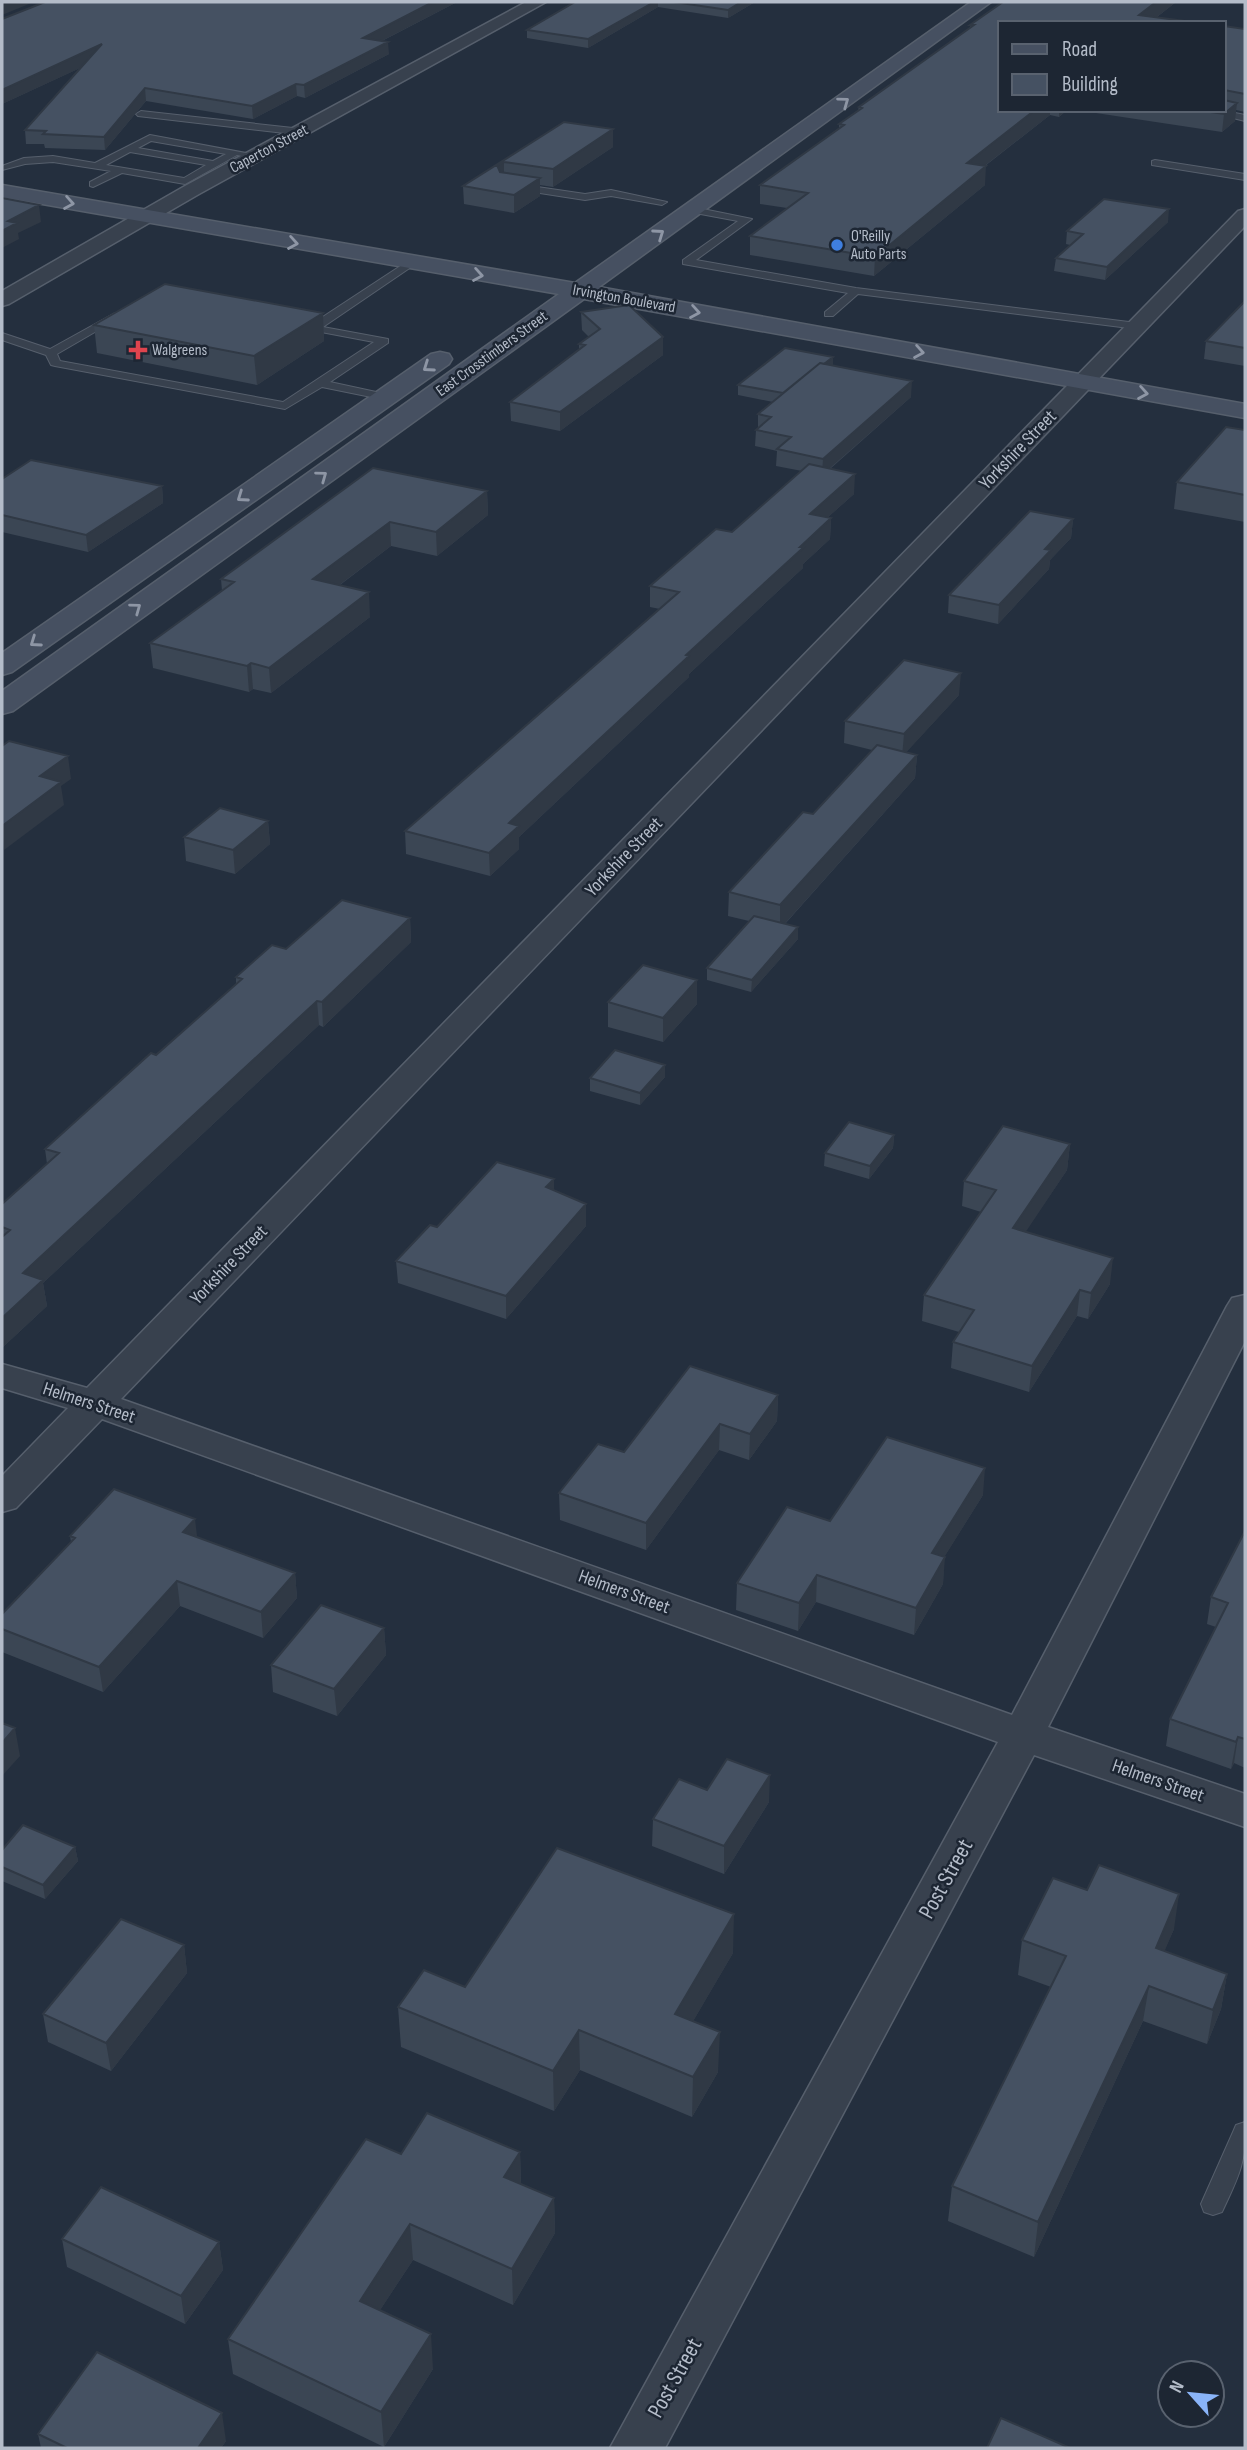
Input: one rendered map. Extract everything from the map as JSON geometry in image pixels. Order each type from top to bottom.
[{"type":"main road","points":[[917,24],[949,2]]},
{"type":"main road","name":"East Crosstimbers Street","points":[[2,705],[424,402],[574,280],[603,274],[982,2]]},
{"type":"main road","points":[[885,47],[914,51]]},
{"type":"main road","points":[[744,146],[775,151]]},
{"type":"main road","points":[[3,168],[95,175],[177,199],[205,204]]},
{"type":"main road","points":[[643,216],[683,188]]},
{"type":"main road","name":"Irvington Boulevard","points":[[2,191],[412,264],[545,275],[574,280],[807,332],[1088,367],[1129,366]]},
{"type":"main road","name":"Irvington Boulevard","points":[[603,274],[1021,347]]},
{"type":"main road","name":"East Crosstimbers Street","points":[[519,303],[545,275]]},
{"type":"main road","points":[[807,332],[829,314]]},
{"type":"main road","name":"East Crosstimbers Street","points":[[2,666],[465,341]]},
{"type":"main road","name":"Irvington Boulevard","points":[[1088,367],[1245,411]]},
{"type":"main road","points":[[387,396],[424,402]]},
{"type":"main road","points":[[68,620],[105,630]]},
{"type":"street","name":"Caperton Street","points":[[2,300],[177,199],[538,2]]},
{"type":"street","name":"Yorkshire Street","points":[[2,1499],[1088,367],[1137,326],[1245,215]]},
{"type":"street","name":"Post Street","points":[[637,2448],[1023,1735],[1245,1306]]},
{"type":"street","name":"Helmers Street","points":[[2,1376],[95,1403],[1023,1735],[1245,1811]]},
{"type":"lane","points":[[1215,112],[1245,118]]},
{"type":"lane","points":[[141,114],[302,132]]},
{"type":"lane","points":[[95,175],[128,149],[150,138],[257,156]]},
{"type":"lane","points":[[128,149],[215,164]]},
{"type":"lane","points":[[95,175],[121,170],[185,181],[236,152]]},
{"type":"lane","points":[[1155,163],[1245,177]]},
{"type":"lane","points":[[95,175],[121,170]]},
{"type":"lane","points":[[504,185],[585,197],[611,193],[662,202]]},
{"type":"lane","points":[[693,210],[747,219],[687,262],[856,290],[1137,326]]},
{"type":"lane","points":[[314,328],[412,264]]},
{"type":"lane","points":[[829,314],[856,290]]},
{"type":"lane","points":[[51,353],[122,312]]},
{"type":"lane","points":[[2,336],[51,353],[55,363],[285,406],[384,341],[289,323]]},
{"type":"lane","points":[[320,383],[387,396]]},
{"type":"lane","points":[[1213,2204],[1245,2132]]},
{"type":"building","points":[[45,2],[433,2],[363,38],[388,42],[304,85],[296,84],[252,106],[145,88],[104,137],[43,134],[46,131],[25,130],[102,44],[2,90],[2,19]]},
{"type":"building","points":[[575,2],[654,2],[588,39],[527,30]]},
{"type":"building","points":[[674,2],[741,2],[728,10]]},
{"type":"building","points":[[1003,2],[1156,2],[1139,15],[1185,21],[998,21],[998,112],[1032,112],[967,163],[986,166],[875,257],[750,236],[808,193],[760,185],[844,125],[839,124],[862,108],[859,107],[974,25],[970,25]]},
{"type":"building","points":[[1226,26],[1245,29],[1245,94],[1226,90]]},
{"type":"building","points":[[1226,100],[1237,103],[1224,114],[1210,112],[1226,112]]},
{"type":"building","points":[[564,122],[613,129],[553,169],[504,162],[497,165],[500,172],[540,178],[514,195],[463,186]]},
{"type":"building","points":[[2,198],[39,205],[8,221],[17,223],[2,231]]},
{"type":"building","points":[[1104,199],[1169,209],[1107,267],[1056,258],[1083,234],[1067,231]]},
{"type":"building","points":[[165,284],[323,313],[254,356],[94,325]]},
{"type":"building","points":[[1245,301],[1245,348],[1206,341]]},
{"type":"building","points":[[629,305],[663,337],[560,412],[510,402],[585,345],[579,344],[600,329],[581,312]]},
{"type":"building","points":[[785,348],[833,357],[824,364],[820,363],[783,393],[738,385]]},
{"type":"building","points":[[820,363],[912,381],[823,459],[777,449],[791,437],[756,430],[771,417],[758,414]]},
{"type":"building","points":[[1226,427],[1245,430],[1245,495],[1177,482]]},
{"type":"building","points":[[31,460],[162,486],[86,535],[2,515],[2,479]]},
{"type":"building","points":[[809,464],[855,474],[810,514],[831,518],[800,547],[804,547],[686,655],[689,656],[509,823],[519,826],[489,853],[405,831],[679,592],[650,586],[716,529],[732,532]]},
{"type":"building","points":[[373,468],[487,491],[436,532],[390,522],[313,579],[369,592],[269,668],[251,663],[247,666],[150,643],[234,582],[221,579]]},
{"type":"building","points":[[1030,511],[1073,519],[1045,549],[1051,550],[999,605],[949,595]]},
{"type":"building","points":[[904,660],[961,673],[904,734],[845,721]]},
{"type":"building","points":[[9,741],[68,756],[40,776],[61,782],[2,826],[2,746]]},
{"type":"building","points":[[877,745],[917,755],[780,905],[729,892],[803,812],[813,814]]},
{"type":"building","points":[[220,808],[268,821],[233,850],[184,837]]},
{"type":"building","points":[[342,900],[410,918],[322,1002],[317,1001],[23,1273],[43,1280],[2,1318],[2,1237],[10,1230],[2,1227],[2,1204],[59,1153],[45,1149],[151,1053],[156,1055],[242,979],[236,977],[272,945],[286,949]]},
{"type":"building","points":[[754,916],[798,927],[752,980],[707,968]]},
{"type":"building","points":[[643,965],[697,980],[663,1018],[608,1002]]},
{"type":"building","points":[[615,1050],[665,1065],[640,1093],[590,1078]]},
{"type":"building","points":[[849,1122],[894,1135],[870,1166],[825,1153]]},
{"type":"building","points":[[1003,1126],[1070,1144],[1013,1228],[1113,1258],[1091,1293],[1080,1290],[1032,1366],[953,1342],[974,1310],[924,1295],[996,1190],[964,1181]]},
{"type":"building","points":[[497,1162],[554,1179],[546,1187],[586,1204],[506,1296],[396,1261],[430,1225],[437,1227]]},
{"type":"building","points":[[690,1366],[778,1395],[750,1434],[720,1424],[646,1523],[559,1493],[598,1444],[624,1452]]},
{"type":"building","points":[[887,1437],[985,1468],[932,1553],[945,1557],[916,1608],[817,1575],[799,1603],[737,1583],[787,1507],[830,1521]]},
{"type":"building","points":[[114,1489],[195,1519],[183,1532],[295,1573],[261,1612],[177,1581],[99,1667],[2,1629],[2,1614],[75,1538],[70,1536]]},
{"type":"building","points":[[1245,1531],[1245,1739],[1238,1737],[1236,1742],[1170,1719],[1228,1603],[1211,1597]]},
{"type":"building","points":[[321,1605],[384,1628],[334,1689],[271,1665]]},
{"type":"building","points":[[2,1723],[15,1728],[2,1743]]},
{"type":"building","points":[[727,1759],[770,1775],[724,1846],[653,1819],[679,1779],[707,1790]]},
{"type":"building","points":[[23,1825],[75,1847],[43,1885],[2,1867],[2,1850]]},
{"type":"building","points":[[557,1848],[734,1914],[675,2014],[720,2032],[693,2077],[579,2030],[553,2071],[398,2007],[424,1970],[465,1987]]},
{"type":"building","points":[[1099,1865],[1179,1894],[1156,1948],[1227,1974],[1213,2010],[1149,1986],[1038,2222],[952,2186],[1066,1956],[1022,1940],[1053,1878],[1087,1890]]},
{"type":"building","points":[[121,1919],[184,1945],[106,2043],[43,2014]]},
{"type":"building","points":[[427,2113],[520,2152],[504,2177],[554,2198],[512,2269],[410,2224],[360,2301],[431,2334],[381,2412],[228,2339],[366,2139],[401,2154]]},
{"type":"building","points":[[101,2187],[219,2242],[181,2296],[62,2239]]},
{"type":"building","points":[[97,2352],[222,2413],[198,2448],[67,2448],[38,2434]]},
{"type":"building","points":[[1001,2418],[1070,2448],[987,2448]]},
{"type":"place","name":"O'Reilly Auto Parts","points":[[837,245]]},
{"type":"place","name":"Walgreens","points":[[138,350]]}]
